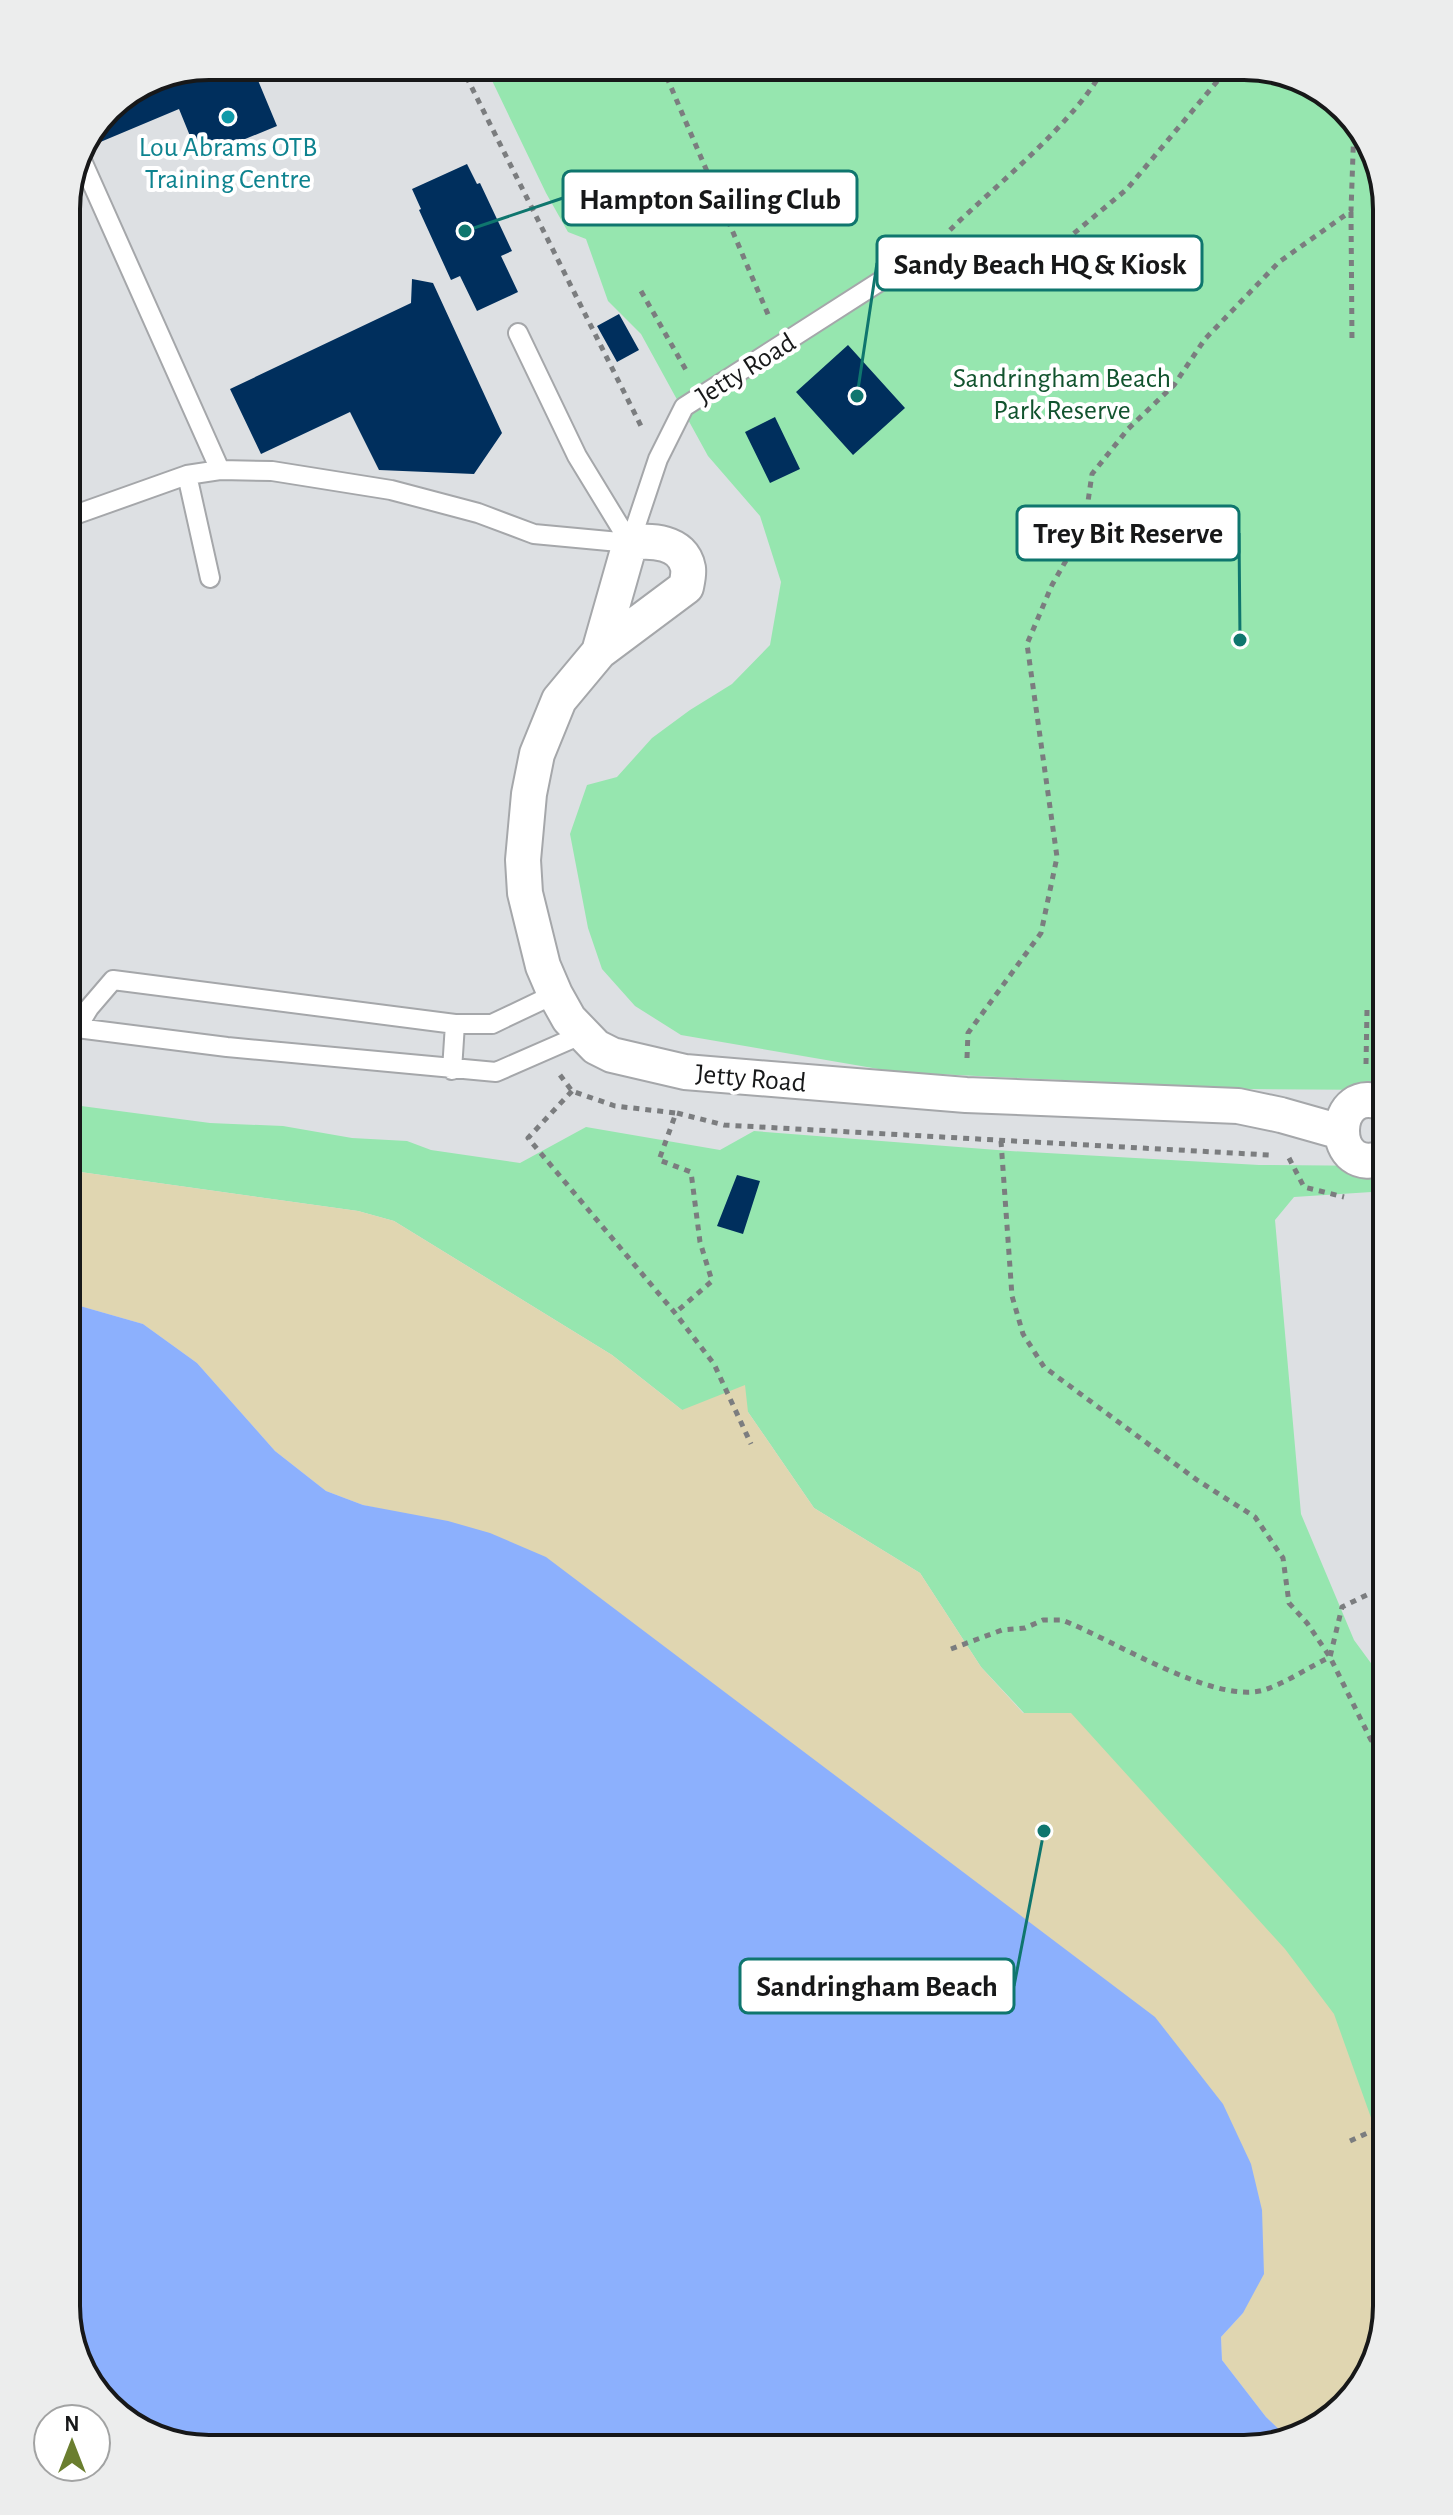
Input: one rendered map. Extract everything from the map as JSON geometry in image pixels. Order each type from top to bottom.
[{"type":"street","name":"Jetty Road","points":[[599,652],[630,543],[653,540],[675,548],[688,566],[686,587],[599,652],[559,700],[537,754],[529,794],[523,860],[525,893],[533,931],[555,994],[569,1019],[596,1047],[612,1055],[685,1072],[966,1095],[1238,1106],[1341,1132]]},
{"type":"street","points":[[1373,1102],[1364,1101],[1349,1109],[1344,1116],[1341,1132],[1348,1151],[1356,1158],[1373,1160]]},
{"type":"lane","points":[[86,170],[220,470]]},
{"type":"lane","name":"Jetty Road","points":[[630,543],[658,459],[684,407],[929,250]]},
{"type":"lane","points":[[518,333],[577,456],[630,543]]},
{"type":"lane","points":[[80,513],[187,475],[220,470],[272,471],[391,490],[478,513],[534,534],[630,543]]},
{"type":"lane","points":[[187,475],[210,578]]},
{"type":"lane","points":[[80,1023],[113,980],[455,1024],[492,1024],[555,994]]},
{"type":"lane","points":[[452,1070],[455,1024]]},
{"type":"lane","points":[[80,1028],[452,1070],[496,1072],[583,1034]]},
{"type":"path","points":[[468,80],[658,459]]},
{"type":"path","points":[[668,80],[782,345]]},
{"type":"path","points":[[929,250],[1061,124],[1098,80]]},
{"type":"path","points":[[929,250],[1009,254],[1066,240],[1127,189],[1218,80]]},
{"type":"path","points":[[1352,342],[1353,141]]},
{"type":"path","points":[[966,1095],[968,1033],[1041,933],[1057,857],[1027,644],[1052,585],[1084,529],[1092,474],[1128,429],[1174,385],[1205,339],[1279,262],[1351,211]]},
{"type":"path","points":[[641,291],[701,396]]},
{"type":"path","points":[[1367,1010],[1366,1069],[1373,1086]]},
{"type":"path","points":[[546,1051],[572,1091],[615,1106],[676,1113],[724,1125],[1272,1155]]},
{"type":"path","points":[[572,1091],[528,1138],[714,1364],[751,1444]]},
{"type":"path","points":[[675,1313],[712,1281],[700,1242],[691,1172],[659,1160],[676,1113]]},
{"type":"path","points":[[1001,1141],[1012,1296],[1023,1334],[1044,1367],[1197,1480],[1255,1517],[1283,1558],[1289,1603],[1330,1657],[1373,1739]]},
{"type":"path","points":[[1288,1156],[1304,1187],[1346,1198]]},
{"type":"path","points":[[951,1649],[1002,1630],[1025,1628],[1043,1620],[1062,1620],[1190,1679],[1226,1691],[1265,1690],[1330,1657],[1342,1607],[1373,1592]]},
{"type":"path","points":[[1350,2141],[1373,2130]]},
{"type":"green space","name":"Sandringham Beach Park Reserve","points":[[492,80],[1252,80],[1269,82],[1301,93],[1341,124],[1360,152],[1371,184],[1373,209],[1373,1090],[1247,1089],[896,1072],[681,1035],[635,1006],[602,969],[588,928],[570,834],[587,785],[617,777],[652,738],[732,684],[770,645],[781,582],[760,516],[708,456],[641,334],[608,301],[586,239],[568,232]]},
{"type":"green space","points":[[80,1106],[210,1123],[283,1126],[352,1138],[407,1141],[431,1150],[520,1163],[586,1127],[720,1150],[754,1131],[1010,1151],[1259,1165],[1373,1166],[1373,1192],[1294,1197],[1275,1220],[1301,1514],[1354,1640],[1373,1666],[1373,2170],[1024,1713],[981,1667],[920,1573],[814,1508],[748,1412],[682,1410],[612,1355],[394,1221],[358,1211],[80,1172]]},
{"type":"sand","points":[[80,1172],[358,1211],[394,1221],[612,1355],[682,1410],[745,1385],[748,1412],[814,1508],[920,1573],[981,1667],[1023,1713],[1071,1713],[1285,1949],[1334,2014],[1373,2123],[1373,2306],[1369,2339],[1363,2355],[1356,2370],[1329,2403],[1301,2422],[1280,2430],[1222,2360],[1221,2337],[1243,2313],[395,1512],[363,1505],[326,1491],[275,1451],[197,1363],[143,1324],[80,1306]]},
{"type":"water","points":[[80,1306],[143,1324],[197,1363],[275,1451],[326,1491],[363,1505],[448,1521],[490,1533],[546,1557],[1155,2017],[1223,2104],[1251,2164],[1262,2210],[1264,2274],[1243,2313],[1221,2337],[1222,2360],[1280,2430],[1244,2435],[201,2435],[184,2433],[152,2422],[124,2403],[93,2363],[84,2339],[80,2306]]},
{"type":"building","name":"Lou Abrams OTB Training Centre","points":[[258,80],[277,126],[199,158],[179,109],[99,142],[124,112],[145,97],[184,82]]},
{"type":"building","points":[[467,164],[477,184],[480,183],[512,251],[501,256],[518,292],[477,311],[460,276],[451,280],[412,189]]},
{"type":"building","points":[[412,279],[433,283],[502,433],[474,474],[379,470],[350,412],[261,454],[230,389],[411,303]]},
{"type":"building","points":[[619,314],[639,350],[617,362],[597,326]]},
{"type":"building","points":[[848,345],[905,408],[853,455],[796,392]]},
{"type":"building","points":[[775,417],[800,469],[770,483],[745,432]]},
{"type":"building","points":[[737,1175],[760,1181],[743,1234],[717,1226]]},
{"type":"place","name":"Lou Abrams OTB Training Centre","points":[[228,117]]},
{"type":"place","name":"Hampton Sailing Club","points":[[465,231]]},
{"type":"place","name":"Sandy Beach HQ & Kiosk","points":[[857,396]]},
{"type":"place","name":"Trey Bit Reserve","points":[[1240,640]]},
{"type":"place","name":"Sandringham Beach","points":[[1044,1831]]}]
